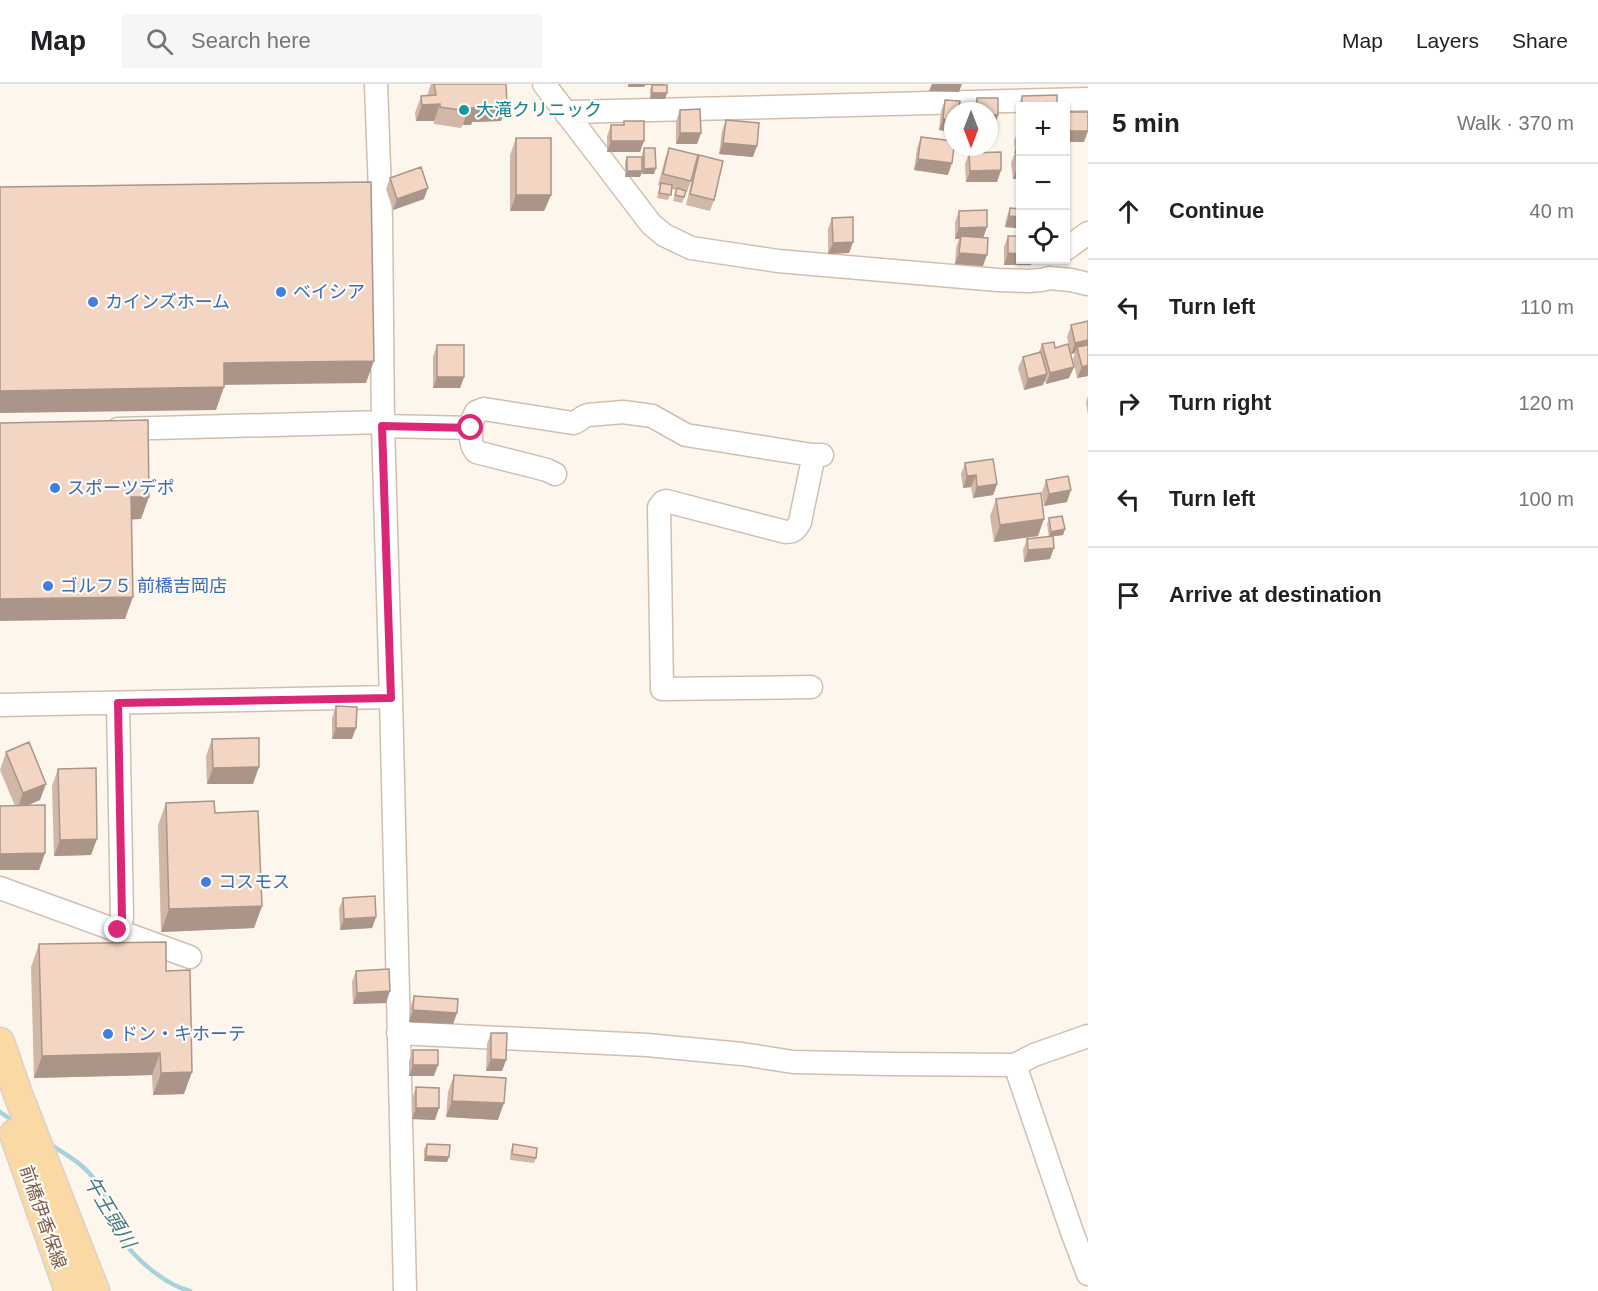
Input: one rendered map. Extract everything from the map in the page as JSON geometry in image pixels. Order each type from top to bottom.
[{"type":"main road","points":[[0,1042],[10,1097]]},
{"type":"main road","name":"前橋伊香保線","points":[[10,1097],[17,1144],[69,1291]]},
{"type":"main road","name":"前橋伊香保線","points":[[10,1097],[48,1170],[95,1291]]},
{"type":"street","points":[[376,84],[381,220],[382,424],[405,1291]]},
{"type":"street","points":[[544,84],[651,224],[664,235],[691,248],[778,261],[998,280],[1035,280],[1053,269],[1071,280],[1088,284]]},
{"type":"street","points":[[567,115],[571,112],[1088,99]]},
{"type":"street","points":[[1070,245],[1088,232]]},
{"type":"street","points":[[555,474],[476,452],[472,445],[471,428],[476,412],[484,409],[573,423],[588,415],[629,412],[652,416],[686,435],[817,455],[812,464],[800,522],[796,530],[792,532],[666,501],[659,507],[662,689],[811,687]]},
{"type":"street","points":[[96,429],[382,424],[471,428]]},
{"type":"street","points":[[0,705],[391,698]]},
{"type":"street","points":[[118,703],[122,918],[118,930]]},
{"type":"street","points":[[0,888],[190,957]]},
{"type":"street","points":[[398,1033],[647,1046],[805,1062],[1016,1065],[1034,1055],[1088,1036]]},
{"type":"street","points":[[1016,1065],[1088,1274]]},
{"type":"building","points":[[434,84],[506,84],[507,104],[477,106],[477,108],[467,108],[467,111],[440,107],[440,104],[422,105],[421,96],[436,95]]},
{"type":"building","points":[[652,85],[667,85],[667,93],[652,93]]},
{"type":"building","points":[[1057,95],[1057,102],[1022,102],[1022,96]]},
{"type":"building","points":[[977,98],[998,98],[998,102],[977,102]]},
{"type":"building","points":[[945,100],[960,101],[960,102],[945,102]]},
{"type":"building","points":[[700,109],[701,133],[680,133],[680,110]]},
{"type":"building","points":[[1070,112],[1088,112],[1088,131],[1070,131]]},
{"type":"building","points":[[726,120],[759,123],[757,146],[723,143]]},
{"type":"building","points":[[624,121],[644,121],[644,141],[611,141],[611,125],[624,125]]},
{"type":"building","points":[[921,137],[944,140],[944,156],[953,156],[952,163],[918,159]]},
{"type":"building","points":[[516,138],[551,138],[551,195],[516,195]]},
{"type":"building","points":[[644,148],[655,148],[656,168],[644,169]]},
{"type":"building","points":[[669,148],[698,155],[691,181],[663,174]]},
{"type":"building","points":[[998,152],[1001,152],[1001,170],[970,171],[969,156],[998,156]]},
{"type":"building","points":[[699,155],[723,161],[714,200],[690,194]]},
{"type":"building","points":[[627,157],[642,157],[642,171],[627,171]]},
{"type":"building","points":[[421,167],[428,188],[397,199],[390,178]]},
{"type":"building","points":[[371,182],[374,361],[224,363],[224,387],[0,391],[0,187]]},
{"type":"building","points":[[661,183],[672,185],[671,195],[659,193]]},
{"type":"building","points":[[677,188],[686,191],[684,197],[675,195]]},
{"type":"building","points":[[1010,208],[1016,209],[1016,217],[1009,216]]},
{"type":"building","points":[[987,210],[987,227],[959,228],[959,211]]},
{"type":"building","points":[[853,217],[853,242],[833,243],[832,218]]},
{"type":"building","points":[[961,236],[988,238],[987,255],[959,253]]},
{"type":"building","points":[[1008,236],[1016,236],[1016,254],[1008,253]]},
{"type":"building","points":[[1088,321],[1088,340],[1075,343],[1071,325]]},
{"type":"building","points":[[1054,342],[1055,348],[1068,344],[1074,367],[1050,373],[1042,344]]},
{"type":"building","points":[[437,345],[464,345],[464,377],[437,377]]},
{"type":"building","points":[[1088,345],[1088,365],[1082,367],[1077,347]]},
{"type":"building","points":[[1041,352],[1047,374],[1028,379],[1023,357]]},
{"type":"building","points":[[148,420],[149,497],[131,497],[133,597],[0,599],[0,423]]},
{"type":"building","points":[[993,459],[997,484],[977,487],[976,475],[967,476],[965,463]]},
{"type":"building","points":[[1068,476],[1071,490],[1049,494],[1046,480]]},
{"type":"building","points":[[1041,493],[1044,519],[1000,525],[996,499]]},
{"type":"building","points":[[1062,516],[1065,529],[1051,532],[1049,518]]},
{"type":"building","points":[[1053,536],[1054,548],[1028,550],[1027,539]]},
{"type":"building","points":[[336,706],[357,707],[356,728],[336,728]]},
{"type":"building","points":[[259,738],[259,767],[213,768],[212,739]]},
{"type":"building","points":[[29,742],[46,784],[23,793],[6,752]]},
{"type":"building","points":[[96,768],[97,839],[60,840],[58,769]]},
{"type":"building","name":"コスモス","points":[[214,801],[215,813],[258,811],[262,906],[169,909],[166,803]]},
{"type":"building","points":[[45,805],[45,853],[0,854],[0,806]]},
{"type":"building","points":[[375,896],[376,917],[344,919],[343,898]]},
{"type":"building","name":"ドン・キホーテ","points":[[166,942],[166,971],[190,970],[192,1072],[161,1073],[160,1053],[42,1056],[39,944]]},
{"type":"building","points":[[389,969],[390,991],[357,993],[356,971]]},
{"type":"building","points":[[414,996],[458,999],[457,1013],[413,1010]]},
{"type":"building","points":[[491,1033],[507,1033],[506,1060],[491,1059]]},
{"type":"building","points":[[413,1050],[438,1050],[438,1065],[413,1065]]},
{"type":"building","points":[[454,1075],[506,1078],[504,1103],[452,1101]]},
{"type":"building","points":[[416,1087],[439,1088],[439,1108],[416,1108]]},
{"type":"building","points":[[427,1144],[450,1145],[449,1157],[426,1156]]},
{"type":"building","points":[[513,1144],[537,1148],[536,1158],[512,1154]]},
{"type":"waterway","name":"午王頭川","points":[[0,1112],[18,1124]]},
{"type":"waterway","name":"午王頭川","points":[[50,1144],[92,1176],[103,1194],[119,1234],[132,1252],[170,1283],[190,1291]]},
{"type":"place","name":"大滝クリニック","points":[[464,110]]},
{"type":"place","name":"ベイシア","points":[[281,292]]},
{"type":"place","name":"カインズホーム","points":[[93,302]]},
{"type":"place","name":"スポーツデポ","points":[[55,488]]},
{"type":"place","name":"ゴルフ５ 前橋吉岡店","points":[[48,586]]},
{"type":"place","name":"コスモス","points":[[206,882]]},
{"type":"place","name":"ドン・キホーテ","points":[[108,1034]]},
{"type":"route","points":[[118,930],[122,918],[118,703],[391,698],[382,426],[471,428]]}]
